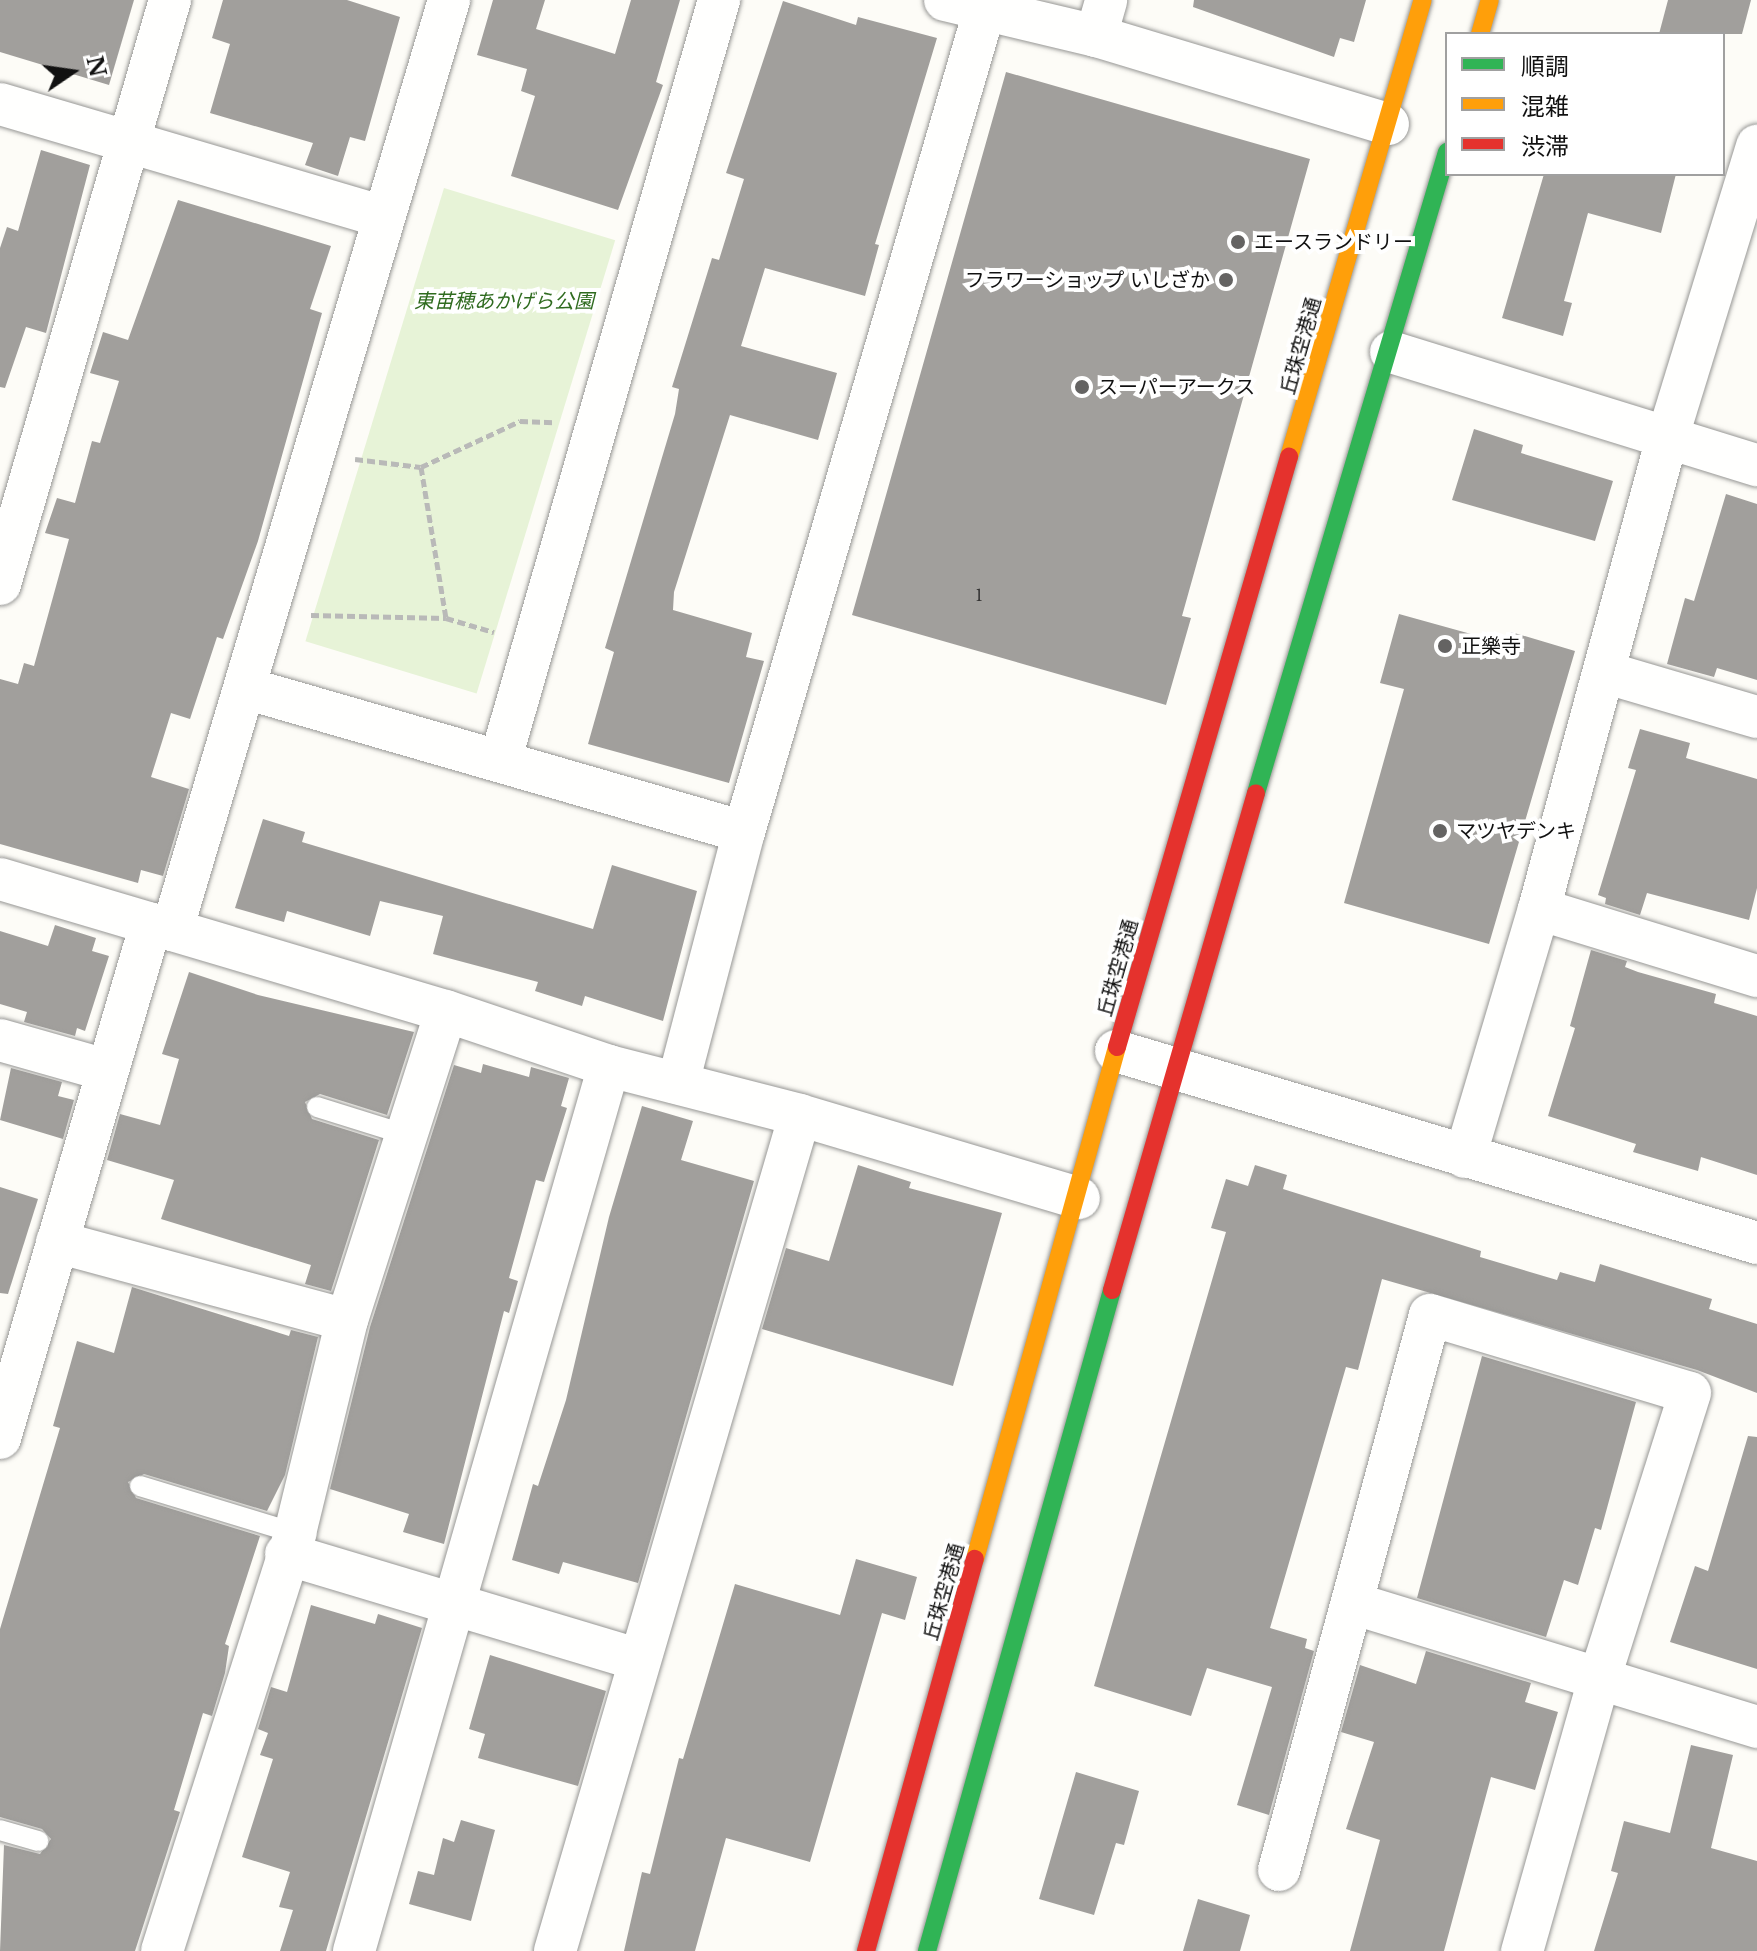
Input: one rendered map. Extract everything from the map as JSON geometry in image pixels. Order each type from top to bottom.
[{"type":"main road","name":"丘珠空港通","points":[[866,1951],[1079,1198],[1116,1051],[1423,0]]},
{"type":"main road","points":[[1481,32],[1490,0]]},
{"type":"main road","points":[[927,1951],[1174,1069],[1391,352],[1445,159]]},
{"type":"street","points":[[0,584],[170,0]]},
{"type":"street","points":[[0,1438],[106,1070],[162,927],[245,688],[449,0]]},
{"type":"street","points":[[501,758],[719,0]]},
{"type":"street","points":[[678,1083],[964,6],[1101,18],[1388,124]]},
{"type":"street","points":[[0,104],[383,217]]},
{"type":"street","points":[[1465,1157],[1539,909],[1667,439],[1750,197],[1757,146]]},
{"type":"street","points":[[1391,352],[1757,465]]},
{"type":"street","points":[[1604,672],[1757,717]]},
{"type":"street","points":[[245,688],[501,758],[744,832]]},
{"type":"street","points":[[0,879],[446,1011],[609,1066],[800,1115],[1079,1198]]},
{"type":"street","points":[[1539,909],[1757,976]]},
{"type":"street","points":[[162,1951],[291,1543],[347,1320],[446,1011]]},
{"type":"street","points":[[0,1040],[106,1070]]},
{"type":"street","points":[[1116,1051],[1757,1243]]},
{"type":"street","points":[[354,1951],[609,1066]]},
{"type":"street","points":[[555,1951],[637,1659],[800,1115]]},
{"type":"street","points":[[57,1242],[347,1320]]},
{"type":"street","points":[[1279,1870],[1430,1315],[1690,1393],[1598,1683],[1522,1951]]},
{"type":"street","points":[[291,1543],[454,1603],[637,1659]]},
{"type":"street","points":[[1352,1603],[1598,1683],[1757,1727]]},
{"type":"lane","points":[[317,1107],[407,1135]]},
{"type":"lane","points":[[140,1486],[291,1543]]},
{"type":"lane","points":[[0,1830],[38,1841]]},
{"type":"path","points":[[352,458],[421,467],[520,421],[559,423]]},
{"type":"path","points":[[421,467],[446,618]]},
{"type":"path","points":[[306,615],[446,618],[498,633]]},
{"type":"green space","name":"東苗穂あかげら公園","points":[[444,188],[615,240],[477,694],[305,641]]},
{"type":"building","points":[[0,0],[134,0],[109,85],[0,52]]},
{"type":"building","points":[[223,0],[347,0],[400,17],[365,141],[350,137],[338,176],[305,165],[313,143],[210,113],[230,44],[212,38]]},
{"type":"building","points":[[493,0],[545,0],[536,29],[615,54],[631,0],[680,0],[656,82],[663,85],[618,210],[511,176],[535,96],[521,91],[527,69],[477,55]]},
{"type":"building","points":[[1194,0],[1366,0],[1354,42],[1340,38],[1334,57],[1193,7]]},
{"type":"building","points":[[1668,0],[1751,0],[1742,34],[1660,32]]},
{"type":"building","points":[[783,1],[856,25],[858,17],[937,38],[875,244],[879,245],[865,296],[765,268],[741,346],[837,373],[818,440],[730,415],[674,592],[673,610],[752,633],[746,657],[764,661],[729,783],[588,744],[614,652],[605,648],[675,414],[679,389],[672,387],[712,258],[719,260],[744,179],[726,173]]},
{"type":"building","name":"スーパーアークス","points":[[1006,72],[1310,159],[1182,616],[1191,618],[1166,705],[852,615]]},
{"type":"building","points":[[41,150],[90,165],[46,333],[26,327],[5,388],[0,387],[0,248],[7,227],[18,231]]},
{"type":"building","points":[[1543,176],[1675,176],[1661,233],[1588,213],[1564,301],[1572,303],[1563,336],[1502,318]]},
{"type":"building","points":[[178,200],[331,246],[310,309],[322,313],[258,541],[223,639],[217,637],[190,719],[171,713],[151,777],[189,789],[163,876],[141,870],[138,883],[0,844],[0,679],[18,684],[24,663],[34,666],[69,539],[45,533],[57,498],[75,503],[92,441],[100,443],[119,381],[90,373],[103,332],[128,340]]},
{"type":"building","points":[[1474,429],[1523,445],[1521,453],[1613,481],[1595,541],[1452,500]]},
{"type":"building","points":[[1726,494],[1757,504],[1757,680],[1717,668],[1714,677],[1667,664],[1685,598],[1694,601]]},
{"type":"building","points":[[1399,614],[1507,644],[1511,632],[1575,651],[1489,944],[1344,903],[1404,689],[1380,683]]},
{"type":"building","points":[[1640,729],[1690,743],[1686,758],[1757,779],[1757,888],[1749,920],[1647,893],[1640,915],[1605,904],[1606,898],[1598,895],[1636,770],[1628,768]]},
{"type":"building","points":[[263,819],[305,832],[302,842],[593,929],[612,865],[697,891],[663,1021],[585,996],[582,1006],[535,991],[538,982],[433,954],[443,916],[380,901],[370,936],[287,911],[284,922],[235,908]]},
{"type":"building","points":[[55,925],[96,938],[92,951],[109,956],[85,1031],[77,1028],[75,1036],[24,1022],[27,1012],[0,1004],[0,931],[48,946]]},
{"type":"building","points":[[1591,950],[1627,961],[1625,967],[1638,972],[1716,994],[1714,1003],[1757,1016],[1757,1175],[1701,1157],[1698,1171],[1633,1152],[1636,1144],[1548,1116],[1575,1028],[1570,1026]]},
{"type":"building","points":[[189,972],[258,995],[414,1032],[387,1115],[320,1094],[305,1102],[312,1119],[379,1140],[331,1291],[305,1284],[311,1265],[161,1219],[174,1180],[107,1160],[120,1114],[160,1125],[179,1059],[162,1054]]},
{"type":"building","points":[[483,1064],[529,1077],[531,1067],[569,1078],[561,1106],[567,1108],[544,1182],[536,1180],[509,1278],[518,1281],[509,1313],[504,1311],[444,1544],[403,1532],[409,1514],[330,1489],[370,1327],[454,1065],[481,1073]]},
{"type":"building","points":[[11,1068],[62,1082],[58,1096],[74,1100],[63,1139],[0,1120]]},
{"type":"building","points":[[642,1106],[693,1121],[681,1160],[754,1181],[638,1583],[563,1562],[559,1574],[512,1560],[533,1484],[538,1486],[566,1400],[609,1217]]},
{"type":"building","points":[[858,1165],[911,1182],[909,1188],[1002,1213],[953,1386],[762,1329],[786,1248],[829,1261]]},
{"type":"building","points":[[1255,1165],[1287,1175],[1283,1189],[1481,1251],[1480,1257],[1557,1280],[1560,1272],[1595,1282],[1600,1264],[1712,1299],[1709,1309],[1757,1324],[1757,1393],[1697,1370],[1382,1279],[1358,1370],[1346,1367],[1270,1628],[1307,1639],[1305,1648],[1314,1651],[1269,1815],[1237,1805],[1272,1687],[1207,1668],[1191,1716],[1094,1686],[1226,1232],[1211,1228],[1226,1179],[1248,1186]]},
{"type":"building","points":[[0,1187],[38,1199],[8,1294],[0,1293]]},
{"type":"building","points":[[132,1287],[289,1336],[291,1330],[318,1337],[285,1475],[267,1511],[144,1474],[128,1482],[136,1498],[260,1536],[225,1644],[229,1646],[225,1673],[212,1716],[203,1713],[174,1810],[180,1812],[135,1951],[0,1951],[4,1845],[40,1854],[51,1839],[42,1829],[0,1817],[0,1629],[60,1428],[53,1426],[77,1341],[114,1353]]},
{"type":"building","points":[[1482,1356],[1636,1402],[1601,1530],[1595,1528],[1578,1585],[1564,1580],[1546,1637],[1417,1598]]},
{"type":"building","points":[[1748,1436],[1757,1437],[1757,1669],[1670,1642],[1695,1566],[1708,1571]]},
{"type":"building","points":[[856,1559],[917,1577],[905,1620],[882,1613],[810,1862],[726,1838],[695,1951],[624,1951],[642,1872],[650,1874],[679,1758],[683,1759],[735,1584],[840,1615]]},
{"type":"building","points":[[311,1605],[375,1624],[378,1614],[422,1628],[326,1951],[280,1951],[293,1910],[279,1907],[290,1872],[242,1857],[273,1759],[260,1755],[268,1733],[258,1729],[271,1687],[287,1692]]},
{"type":"building","points":[[1426,1651],[1531,1683],[1525,1702],[1558,1712],[1535,1790],[1491,1777],[1444,1951],[1350,1951],[1380,1840],[1346,1829],[1374,1742],[1341,1732],[1360,1665],[1416,1684]]},
{"type":"building","points":[[490,1655],[606,1691],[578,1786],[478,1758],[485,1734],[469,1729]]},
{"type":"building","points":[[1691,1745],[1733,1755],[1711,1848],[1757,1861],[1757,1951],[1594,1951],[1618,1873],[1611,1871],[1624,1821],[1670,1833]]},
{"type":"building","points":[[1076,1772],[1139,1791],[1124,1845],[1116,1843],[1094,1915],[1039,1899]]},
{"type":"building","points":[[461,1820],[495,1830],[471,1921],[409,1904],[418,1871],[434,1875],[443,1838],[454,1842]]},
{"type":"building","points":[[1198,1899],[1250,1915],[1240,1951],[1183,1951]]},
{"type":"traffic: fast","points":[[1256,793],[1445,159]]},
{"type":"traffic: fast","points":[[927,1951],[1112,1290]]},
{"type":"traffic: slow","points":[[1289,457],[1423,0]]},
{"type":"traffic: slow","points":[[1481,32],[1490,0]]},
{"type":"traffic: slow","points":[[975,1559],[1117,1047]]},
{"type":"traffic: jam","points":[[1117,1047],[1289,457]]},
{"type":"traffic: jam","points":[[1112,1290],[1256,793]]},
{"type":"traffic: jam","points":[[866,1951],[975,1559]]},
{"type":"place","name":"エースランドリー","points":[[1238,242]]},
{"type":"place","name":"フラワーショップ いしざか","points":[[1226,280]]},
{"type":"place","name":"スーパーアークス","points":[[1082,387]]},
{"type":"place","name":"正樂寺","points":[[1445,646]]},
{"type":"place","name":"マツヤデンキ","points":[[1440,831]]}]
